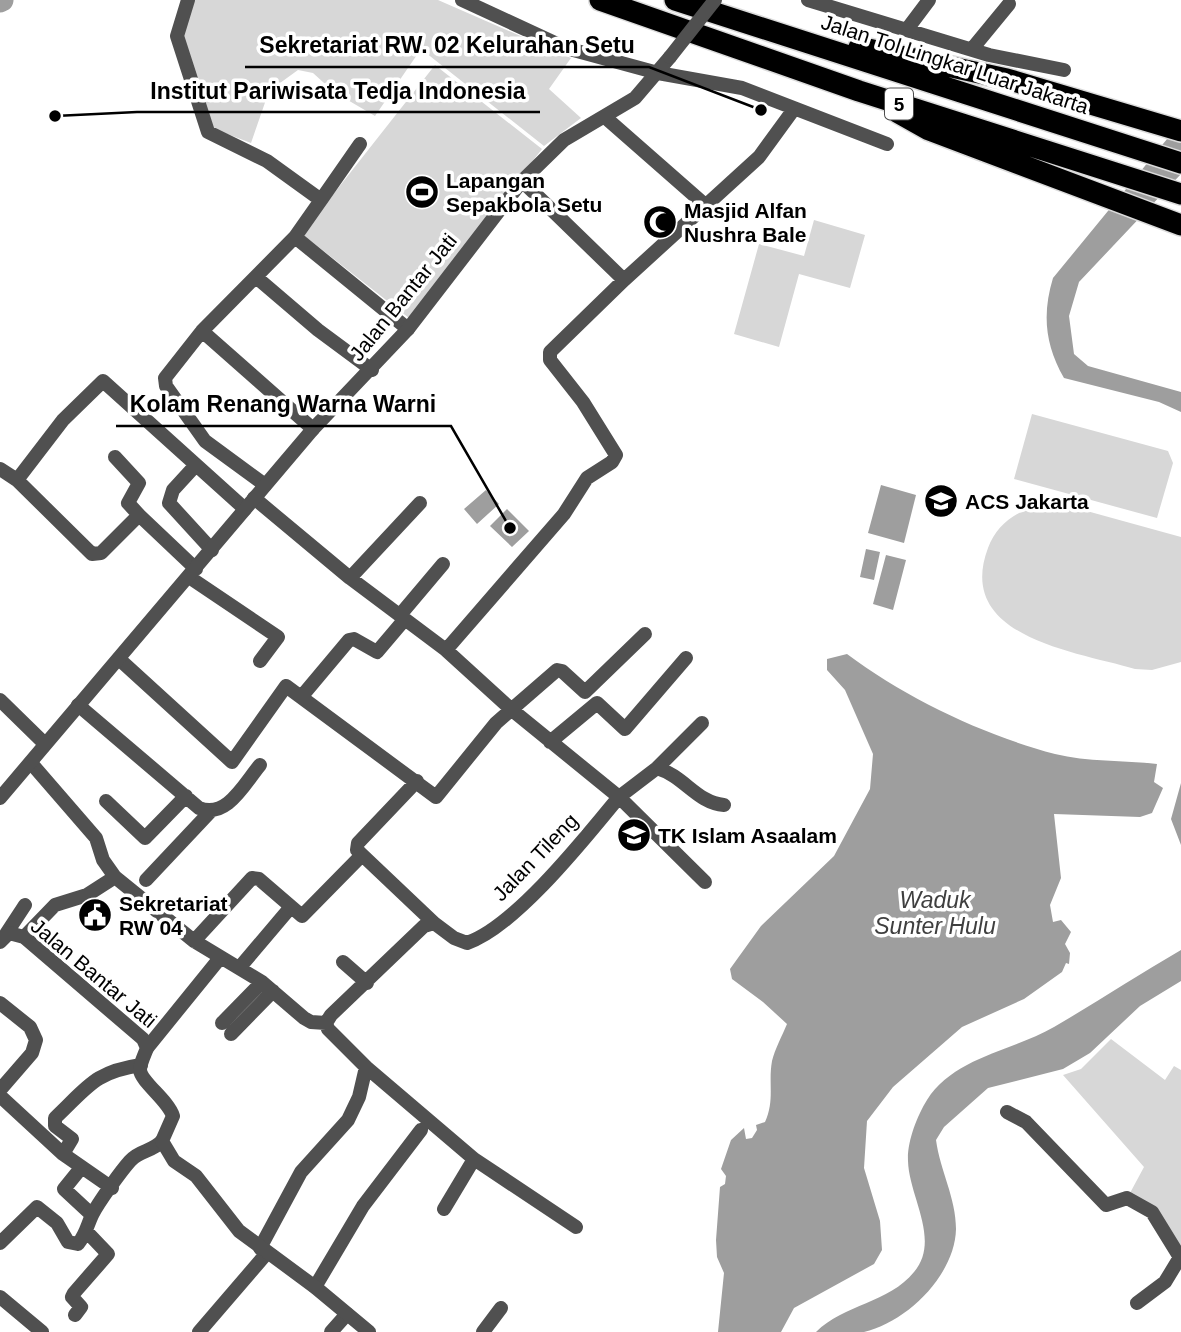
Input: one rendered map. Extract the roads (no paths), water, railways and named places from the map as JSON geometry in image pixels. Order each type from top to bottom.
[{"type":"highway","name":"5","points":[[600,0],[859,91],[1181,194]]},
{"type":"highway","name":"Jalan Tol Lingkar Luar Jakarta","points":[[675,0],[1181,163]]},
{"type":"highway","points":[[731,18],[1007,79],[1181,131]]},
{"type":"highway","points":[[859,91],[929,130],[1073,187],[1181,225]]},
{"type":"street","points":[[188,0],[177,36],[208,132],[267,160],[321,200]]},
{"type":"street","points":[[462,0],[566,48],[658,73],[742,89],[887,144]]},
{"type":"street","name":"Jalan Bantar Jati","points":[[0,798],[313,429],[372,370],[408,329],[522,181],[564,140],[606,118],[642,92],[715,0]]},
{"type":"street","points":[[808,0],[972,49],[1064,70]]},
{"type":"street","points":[[908,28],[929,0]]},
{"type":"street","points":[[972,49],[1009,4]]},
{"type":"street","points":[[446,650],[564,514],[587,478],[613,460],[615,452],[583,402],[550,360],[550,352],[704,204],[759,157],[794,109]]},
{"type":"street","points":[[606,118],[704,204]]},
{"type":"street","points":[[265,485],[205,441],[166,386],[167,371],[202,331],[295,237],[360,144]]},
{"type":"street","points":[[522,181],[624,280]]},
{"type":"street","points":[[295,237],[408,329]]},
{"type":"street","points":[[256,277],[318,330],[372,370]]},
{"type":"street","points":[[202,331],[313,429]]},
{"type":"street","points":[[17,480],[46,447],[63,420],[100,382],[195,466],[446,650],[512,710],[619,797],[705,882]]},
{"type":"street","points":[[115,457],[139,483],[128,503],[193,573],[278,637],[260,661]]},
{"type":"street","points":[[195,466],[173,490],[169,503],[212,550]]},
{"type":"street","points":[[0,469],[17,480],[92,554],[101,553],[139,515]]},
{"type":"street","points":[[350,578],[420,503]]},
{"type":"street","points":[[303,696],[349,640],[354,639],[377,652],[443,564]]},
{"type":"street","points":[[119,659],[232,762],[286,686],[416,781],[433,797],[438,797],[496,723],[557,670],[562,671],[585,692],[645,635]]},
{"type":"street","points":[[550,742],[597,703],[625,729],[686,658]]},
{"type":"street","points":[[0,700],[45,744]]},
{"type":"street","points":[[78,705],[210,812]]},
{"type":"street","name":"Jalan Tileng","points":[[361,856],[434,923],[460,942],[475,940],[523,902],[619,797],[657,768],[702,723]]},
{"type":"street","points":[[31,763],[96,838],[103,860],[115,877],[194,941],[240,967],[311,1022],[326,1023],[418,930],[434,923]]},
{"type":"street","points":[[146,880],[210,812],[219,811],[228,803],[260,765]]},
{"type":"street","points":[[657,768],[687,783],[705,800],[724,806]]},
{"type":"street","points":[[194,941],[252,878],[259,879],[298,915],[304,915],[361,856],[357,850],[358,843],[416,781]]},
{"type":"street","points":[[106,801],[145,838],[187,796]]},
{"type":"street","points":[[24,937],[55,905],[87,895],[115,877]]},
{"type":"street","points":[[3,938],[25,905]]},
{"type":"street","points":[[240,967],[290,908]]},
{"type":"street","name":"Jalan Bantar Jati","points":[[3,938],[14,932],[24,937],[140,1035],[148,1048],[141,1065]]},
{"type":"street","points":[[148,1048],[220,958]]},
{"type":"street","points":[[343,962],[367,984]]},
{"type":"street","points":[[226,1029],[268,987]]},
{"type":"street","points":[[0,1003],[30,1027],[36,1045],[0,1090]]},
{"type":"street","points":[[326,1023],[340,1044],[474,1159],[576,1227]]},
{"type":"street","points":[[0,1242],[37,1207],[57,1223],[70,1244],[78,1244],[88,1232],[92,1215],[130,1161],[139,1153],[153,1150],[162,1141],[173,1116],[168,1104],[141,1075],[141,1065],[112,1069],[102,1074],[55,1118],[55,1125],[72,1139],[64,1154]]},
{"type":"street","points":[[199,1332],[263,1250],[294,1182],[348,1120],[359,1097],[366,1067]]},
{"type":"street","points":[[0,1096],[64,1154],[112,1188]]},
{"type":"street","points":[[1007,1112],[1026,1122],[1106,1205],[1127,1198],[1152,1212],[1164,1228],[1180,1259],[1165,1282],[1137,1303]]},
{"type":"street","points":[[315,1287],[363,1206],[421,1130]]},
{"type":"street","points":[[162,1141],[174,1161],[196,1176],[239,1231],[315,1287],[369,1332]]},
{"type":"street","points":[[444,1209],[474,1159]]},
{"type":"street","points":[[82,1168],[64,1189],[92,1215]]},
{"type":"street","points":[[75,1315],[81,1307],[72,1297],[74,1293],[108,1254],[88,1232]]},
{"type":"street","points":[[0,1297],[42,1332]]},
{"type":"street","points":[[483,1332],[501,1308]]},
{"type":"street","points":[[331,1332],[347,1314]]},
{"type":"water","points":[[1181,122],[1181,174],[1079,282],[1069,316],[1074,354],[1088,366],[1181,392],[1181,412],[1159,402],[1064,378],[1049,341],[1047,304],[1053,278]]},
{"type":"water","points":[[881,485],[916,495],[904,543],[868,533]]},
{"type":"water","points":[[486,490],[499,504],[477,524],[464,509]]},
{"type":"water","points":[[507,509],[529,531],[512,547],[490,526]]},
{"type":"water","points":[[866,549],[880,552],[874,580],[860,577]]},
{"type":"water","points":[[886,555],[906,560],[893,610],[873,604]]},
{"type":"water","name":"Waduk Sunter Hulu","points":[[847,654],[894,686],[1000,737],[1067,757],[1157,764],[1154,782],[1163,788],[1152,813],[1140,817],[1054,814],[1061,878],[1050,905],[1053,922],[1061,920],[1071,932],[1065,944],[1070,953],[1069,964],[1066,963],[1062,972],[1024,999],[962,1027],[893,1087],[867,1121],[864,1168],[880,1221],[882,1250],[874,1264],[794,1308],[781,1332],[718,1332],[724,1273],[717,1257],[716,1240],[720,1187],[725,1184],[726,1176],[721,1169],[731,1140],[744,1128],[746,1139],[752,1138],[757,1130],[756,1125],[765,1122],[771,1099],[772,1061],[787,1024],[732,979],[730,969],[761,926],[834,856],[870,789],[873,754],[845,690],[827,670],[827,659]]},
{"type":"water","points":[[1181,783],[1181,845],[1171,819]]},
{"type":"water","points":[[1181,950],[1181,981],[1140,1006],[1090,1053],[1063,1069],[988,1088],[944,1127],[936,1140],[953,1206],[956,1229],[954,1246],[947,1263],[926,1294],[912,1307],[880,1327],[864,1332],[816,1332],[840,1315],[892,1291],[914,1272],[922,1260],[924,1232],[910,1175],[908,1154],[920,1114],[939,1086],[968,1064],[1054,1027]]},
{"type":"place","name":"Sekretariat RW. 02 Kelurahan Setu","points":[[761,110]]},
{"type":"place","name":"Institut Pariwisata Tedja Indonesia","points":[[55,116]]},
{"type":"place","name":"Lapangan Sepakbola Setu","points":[[422,192]]},
{"type":"place","name":"Masjid Alfan Nushra Bale","points":[[660,222]]},
{"type":"place","name":"ACS Jakarta","points":[[941,501]]},
{"type":"place","name":"Kolam Renang Warna Warni","points":[[510,528]]},
{"type":"place","name":"TK Islam Asaalam","points":[[634,835]]},
{"type":"place","name":"Sekretariat RW 04","points":[[95,915]]}]
